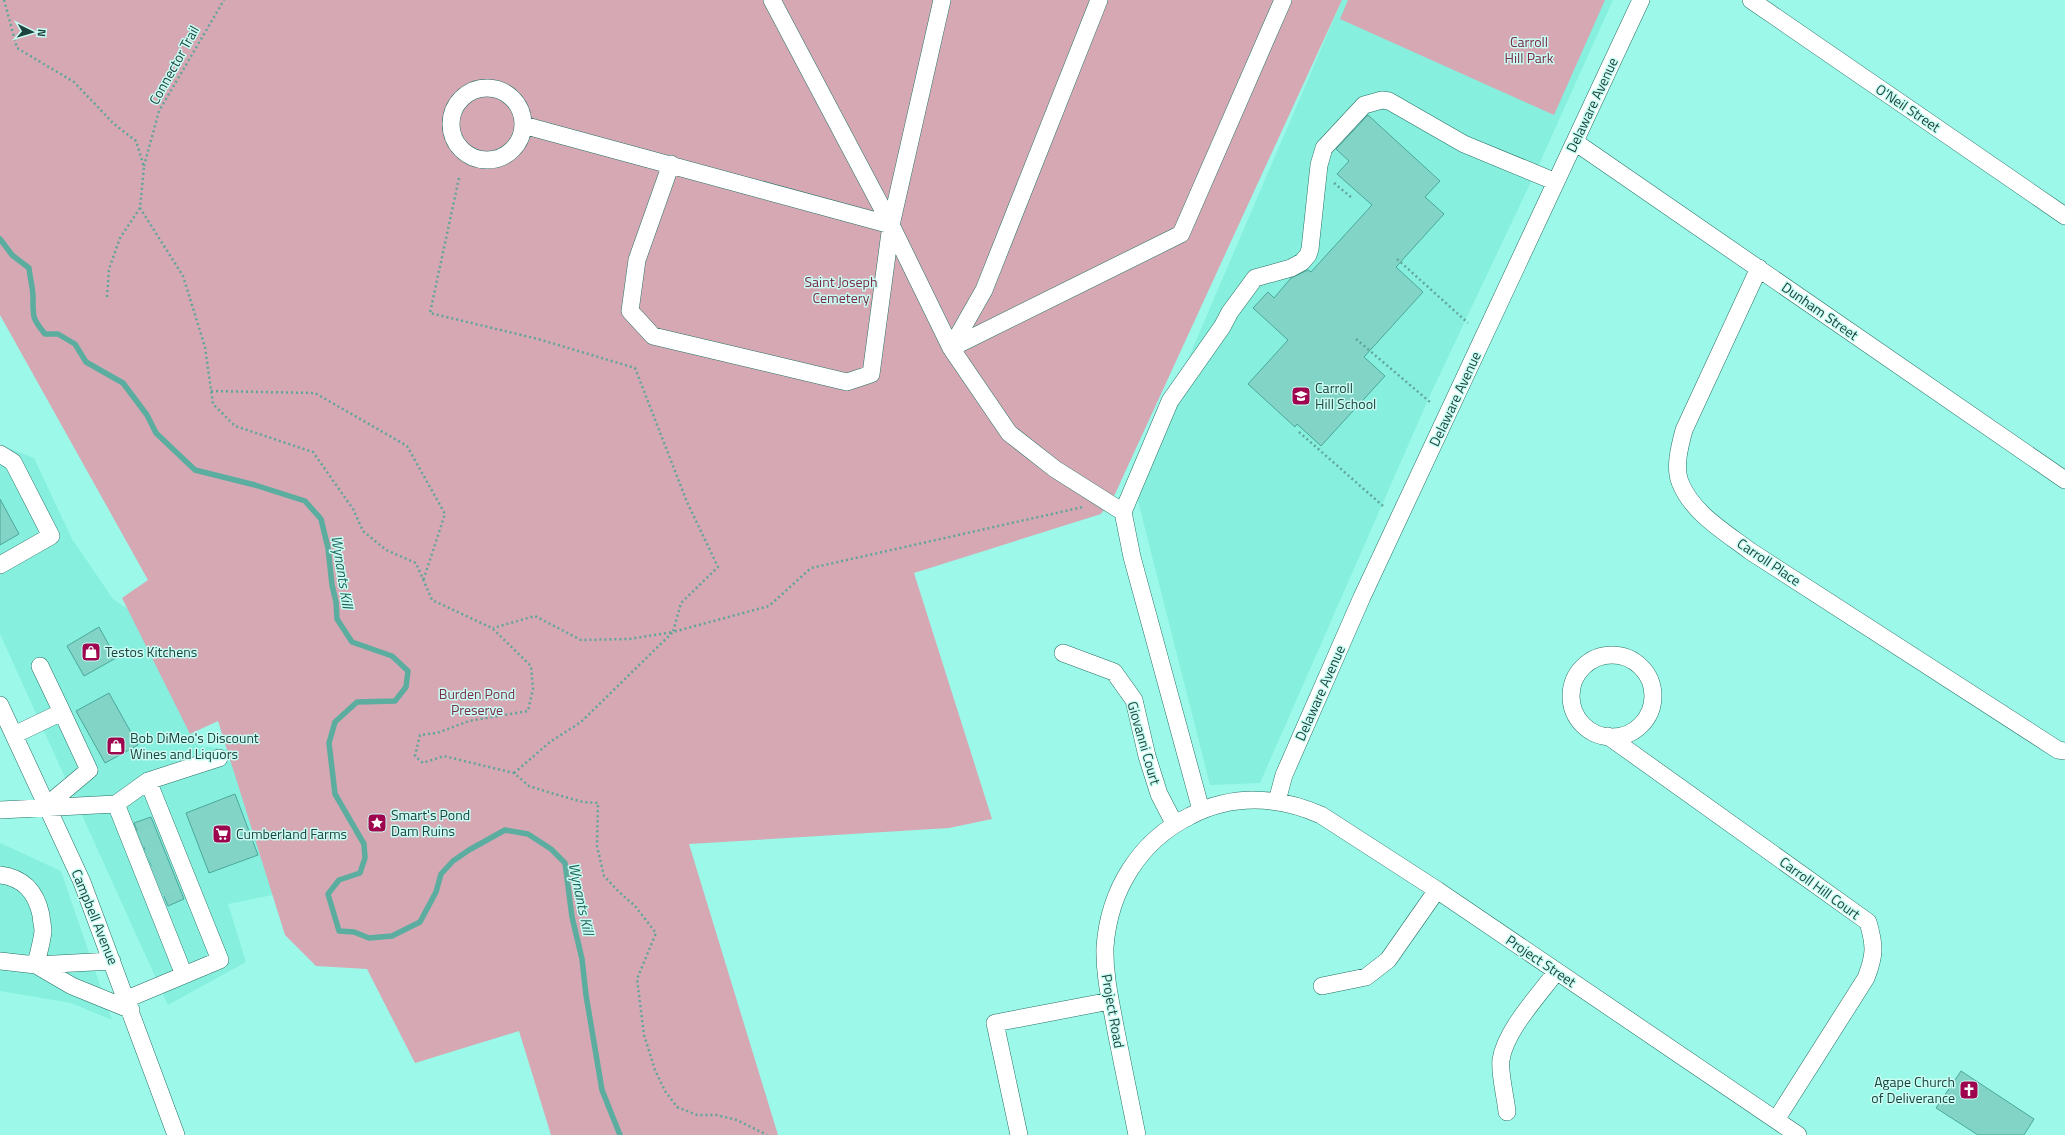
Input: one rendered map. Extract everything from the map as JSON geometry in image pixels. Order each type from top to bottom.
[{"type":"street","points":[[772,0],[891,225],[951,348],[1009,433],[1055,469],[1123,512]]},
{"type":"street","points":[[671,164],[637,260],[630,311],[654,336],[847,382],[871,374],[891,225],[942,0]]},
{"type":"street","points":[[951,348],[984,290],[1099,0]]},
{"type":"street","points":[[951,348],[1181,234],[1283,0]]},
{"type":"street","name":"Delaware Avenue","points":[[1277,801],[1284,775],[1362,597],[1640,0]]},
{"type":"street","name":"O'Neil Street","points":[[1751,0],[2065,216]]},
{"type":"street","points":[[482,88],[500,91],[516,102],[522,113],[523,125],[521,136],[516,146],[508,154],[498,159],[486,160],[475,158],[466,153],[458,144],[453,134],[452,123],[454,111],[461,100],[482,88]]},
{"type":"street","points":[[1201,810],[1132,557],[1123,512],[1170,401],[1222,327],[1230,312],[1255,278],[1291,268],[1302,262],[1308,255],[1310,249],[1319,165],[1324,148],[1364,105],[1382,100],[1389,101],[1464,144],[1556,182]]},
{"type":"street","points":[[523,125],[891,225]]},
{"type":"street","name":"Dunham Street","points":[[1575,142],[2065,480]]},
{"type":"street","name":"Carroll Place","points":[[1759,268],[1684,430],[1678,452],[1679,481],[1690,500],[1706,518],[1750,551],[2058,750],[2065,751]]},
{"type":"street","points":[[0,454],[13,462],[51,536],[0,565]]},
{"type":"street","name":"Giovanni Court","points":[[1062,653],[1114,672],[1134,700],[1147,756],[1157,788],[1174,823]]},
{"type":"street","name":"Carroll Hill Court","points":[[1608,736],[1622,736],[1639,726],[1644,721],[1651,709],[1653,696],[1651,682],[1645,670],[1634,661],[1622,656],[1608,654],[1595,658],[1584,665],[1576,676],[1572,689],[1572,702],[1580,720],[1595,733],[1608,736],[1868,922],[1874,942],[1873,960],[1866,978],[1776,1120]]},
{"type":"street","points":[[40,666],[89,770],[46,806]]},
{"type":"street","name":"Campbell Avenue","points":[[0,705],[82,882],[129,1005],[176,1135]]},
{"type":"street","points":[[14,735],[62,712]]},
{"type":"street","points":[[0,810],[46,806],[116,804],[148,781],[219,758]]},
{"type":"street","points":[[36,965],[72,986],[129,1005],[184,975],[220,960],[169,848],[162,830],[148,781]]},
{"type":"street","name":"Project Road","points":[[1137,1135],[1107,983],[1105,947],[1110,916],[1116,895],[1126,873],[1138,855],[1174,823],[1201,810],[1239,800],[1277,801]]},
{"type":"street","name":"Project Street","points":[[1277,801],[1305,808],[1321,815],[1437,890],[1798,1135]]},
{"type":"street","points":[[116,804],[136,841],[153,883],[184,975]]},
{"type":"street","points":[[0,875],[8,876],[23,882],[31,890],[36,899],[43,929],[36,965]]},
{"type":"street","points":[[1322,986],[1366,977],[1388,960],[1437,890]]},
{"type":"street","points":[[0,961],[36,965],[112,961]]},
{"type":"street","points":[[1507,1112],[1500,1061],[1507,1042],[1520,1021],[1556,972]]},
{"type":"street","points":[[1019,1135],[995,1023],[1110,1001]]},
{"type":"path","points":[[4,0],[16,48],[74,82],[114,124],[136,140],[144,167],[140,208],[118,244],[109,269],[107,297]]},
{"type":"path","name":"Connector Trail","points":[[144,167],[159,111],[224,0]]},
{"type":"path","points":[[459,178],[430,313],[538,339],[635,368],[687,502],[718,567],[681,603],[673,632],[581,722],[550,742],[514,773]]},
{"type":"path","points":[[140,208],[183,276],[205,347],[213,404],[235,426],[313,452],[353,509],[363,531],[386,550],[416,563],[432,600],[492,628],[531,666],[533,689],[528,711],[469,722],[437,733],[420,735],[415,756],[423,763],[444,756],[514,773],[529,786],[583,802],[598,803],[597,846],[604,876],[618,892],[635,906],[656,933],[637,980],[644,1035],[655,1070],[665,1091],[677,1107],[697,1115],[716,1115],[737,1120],[767,1135]]},
{"type":"path","points":[[1397,259],[1468,323]]},
{"type":"path","points":[[1356,339],[1430,402]]},
{"type":"path","points":[[211,391],[315,393],[407,446],[445,514],[423,582]]},
{"type":"path","points":[[1300,432],[1383,506]]},
{"type":"path","points":[[492,628],[536,616],[581,640],[628,639],[673,632],[769,606],[811,568],[1107,502]]},
{"type":"shaded area","name":"Carroll Hill School","points":[[1342,0],[1613,0],[1536,171],[1432,391],[1260,783],[1210,785],[1134,485]]},
{"type":"shaded area","points":[[3,446],[34,458],[72,539],[113,599],[141,618],[198,745],[228,750],[275,859],[273,895],[228,904],[246,962],[168,1005],[0,634],[0,447]]},
{"type":"shaded area","points":[[0,843],[61,871],[112,1020],[71,1003],[0,991]]},
{"type":"green space","points":[[0,0],[1342,0],[1115,494],[1101,514],[914,573],[992,819],[949,828],[689,844],[778,1135],[551,1135],[519,1031],[415,1063],[367,969],[316,966],[285,935],[218,721],[190,734],[122,598],[148,580],[0,315]]},
{"type":"green space","name":"Carroll Hill Park","points":[[1348,0],[1605,0],[1554,115],[1340,19]]},
{"type":"building","points":[[1368,115],[1440,181],[1425,197],[1444,214],[1396,267],[1423,292],[1364,357],[1385,376],[1321,446],[1297,424],[1295,427],[1248,384],[1288,340],[1253,308],[1268,292],[1274,298],[1291,278],[1308,270],[1311,272],[1372,205],[1337,174],[1349,161],[1336,149]]},
{"type":"building","points":[[0,499],[19,534],[0,545]]},
{"type":"building","name":"Testos Kitchens","points":[[99,627],[116,658],[84,676],[67,646]]},
{"type":"building","points":[[109,693],[138,745],[105,763],[76,711]]},
{"type":"building","name":"Cumberland Farms","points":[[235,794],[258,855],[209,873],[186,813]]},
{"type":"building","points":[[151,817],[184,899],[168,906],[134,823]]},
{"type":"building","name":"Agape Church of Deliverance","points":[[1961,1071],[2034,1119],[2024,1135],[1978,1135],[1936,1108]]},
{"type":"waterway","name":"Wynants Kill","points":[[0,239],[12,255],[29,268],[33,290],[34,317],[35,321],[45,334],[58,334],[75,344],[86,362],[123,383],[147,415],[156,433],[195,470],[255,485],[305,501],[321,519],[328,548],[337,619],[352,642],[392,656],[408,671],[406,687],[395,701],[357,702],[335,722],[329,743],[335,794],[364,844],[365,858],[360,873],[339,880],[328,894],[339,931],[354,932],[369,938],[392,936],[420,922],[436,892],[441,874],[453,861],[469,850],[505,830],[528,834],[551,849],[565,863],[572,917],[582,959],[586,995],[602,1090],[620,1135]]},
{"type":"tunnel","points":[[140,839],[157,832]]},
{"type":"tunnel","points":[[148,858],[164,850]]},
{"type":"tunnel","points":[[154,874],[171,867]]},
{"type":"tunnel","points":[[160,889],[177,882]]},
{"type":"place","name":"Carroll Hill School","points":[[1301,396]]},
{"type":"place","name":"Testos Kitchens","points":[[91,652]]},
{"type":"place","name":"Bob DiMeo's Discount Wines and Liquors","points":[[116,746]]},
{"type":"place","name":"Smart's Pond Dam Ruins","points":[[377,823]]},
{"type":"place","name":"Cumberland Farms","points":[[222,834]]},
{"type":"place","name":"Agape Church of Deliverance","points":[[1969,1090]]},
{"type":"park label","name":"Saint Joseph Cemetery","points":[[841,290]]},
{"type":"park label","name":"Burden Pond Preserve","points":[[477,702]]}]
